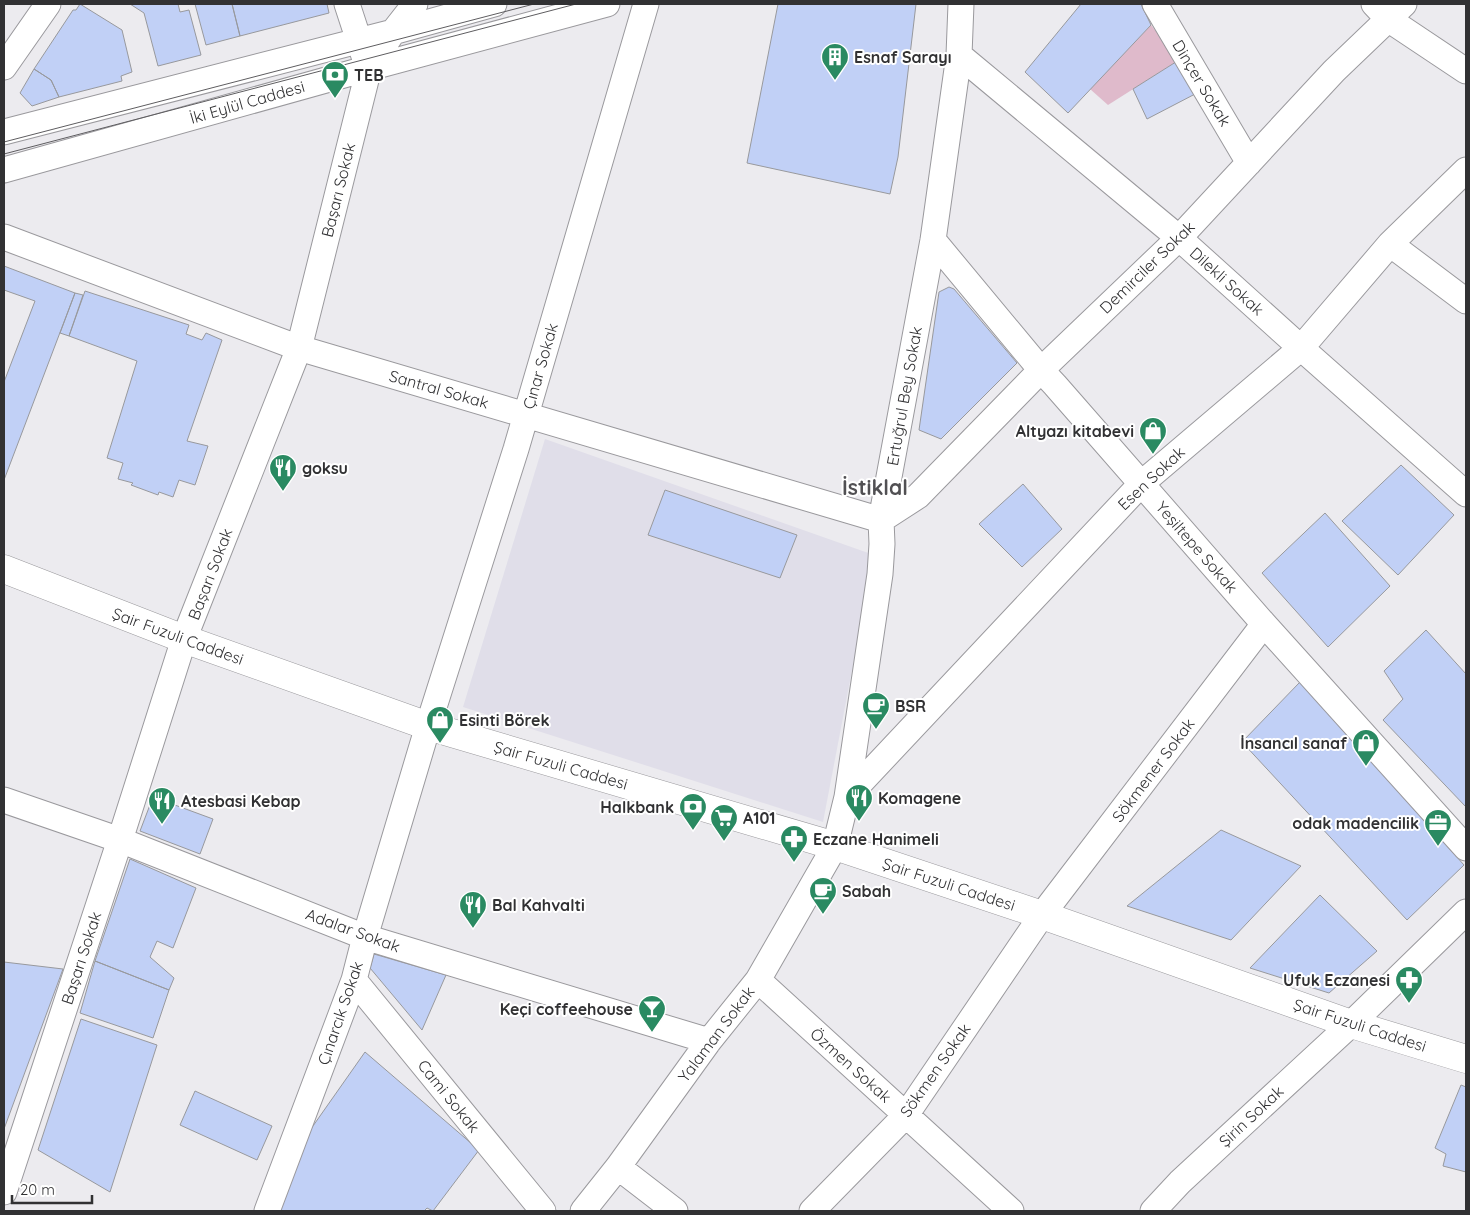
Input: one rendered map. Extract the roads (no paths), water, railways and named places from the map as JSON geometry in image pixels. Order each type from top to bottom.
[{"type":"main road","name":"Şair Fuzuli Caddesi","points":[[4,569],[184,639],[428,726],[835,846],[1042,915],[1351,1024],[1466,1059]]},
{"type":"street","points":[[4,66],[48,4]]},
{"type":"street","points":[[347,4],[369,68]]},
{"type":"street","name":"Başarı Sokak","points":[[4,1192],[184,639],[299,348],[369,68],[393,32],[415,4]]},
{"type":"street","points":[[4,132],[393,32],[494,4]]},
{"type":"street","name":"İki Eylül Caddesi","points":[[4,170],[607,4]]},
{"type":"street","name":"Çınar Sokak","points":[[428,726],[513,459],[646,4]]},
{"type":"street","name":"Ertuğrul Bey Sokak","points":[[835,846],[847,798],[880,574],[881,520],[933,240],[959,55],[961,4]]},
{"type":"street","name":"Dinçer Sokak","points":[[1155,4],[1249,163]]},
{"type":"street","points":[[1389,9],[1466,71]]},
{"type":"street","name":"Demirciler Sokak","points":[[881,520],[918,496],[1041,370],[1179,238],[1389,9]]},
{"type":"street","name":"Dilekli Sokak","points":[[959,55],[1179,238],[1300,348],[1466,494]]},
{"type":"street","name":"Esen Sokak","points":[[847,798],[1142,483],[1300,348],[1390,244],[1466,170]]},
{"type":"street","name":"Santral Sokak","points":[[4,237],[299,348],[881,520]]},
{"type":"street","name":"Yeşiltepe Sokak","points":[[933,240],[1041,370],[1264,624],[1466,848]]},
{"type":"street","points":[[1390,244],[1466,302]]},
{"type":"street","name":"Sökmener Sokak","points":[[1042,915],[1264,624]]},
{"type":"street","name":"Çınarcık Sokak","points":[[267,1211],[354,980],[428,726]]},
{"type":"street","name":"Adalar Sokak","points":[[4,800],[120,840],[365,937],[709,1040]]},
{"type":"street","name":"Yalaman Sokak","points":[[583,1211],[618,1167],[709,1040],[758,980],[835,846]]},
{"type":"street","name":"Şirin Sokak","points":[[1153,1211],[1180,1182],[1351,1024],[1466,912]]},
{"type":"street","name":"Sökmen Sokak","points":[[812,1211],[906,1115],[1042,915]]},
{"type":"street","name":"Cami Sokak","points":[[354,980],[543,1211]]},
{"type":"street","name":"Özmen Sokak","points":[[758,980],[1011,1211]]},
{"type":"street","points":[[618,1167],[675,1211]]},
{"type":"tram line","points":[[4,142],[534,4]]},
{"type":"tram line","points":[[4,154],[576,4]]},
{"type":"place","name":"Esnaf Sarayı","points":[[835,81]]},
{"type":"place","name":"TEB","points":[[335,99]]},
{"type":"place","name":"Altyazı kitabevi","points":[[1153,455]]},
{"type":"place","name":"goksu","points":[[283,492]]},
{"type":"place","name":"BSR","points":[[876,730]]},
{"type":"place","name":"Esinti Börek","points":[[440,744]]},
{"type":"place","name":"İnsancıl sanaf","points":[[1366,767]]},
{"type":"place","name":"Komagene","points":[[859,822]]},
{"type":"place","name":"Atesbasi Kebap","points":[[162,825]]},
{"type":"place","name":"Halkbank","points":[[693,831]]},
{"type":"place","name":"A101","points":[[724,842]]},
{"type":"place","name":"odak madencilik","points":[[1438,847]]},
{"type":"place","name":"Eczane Hanimeli","points":[[794,863]]},
{"type":"place","name":"Sabah","points":[[823,915]]},
{"type":"place","name":"Bal Kahvalti","points":[[473,929]]},
{"type":"place","name":"Ufuk Eczanesi","points":[[1409,1004]]},
{"type":"place","name":"Keçi coffeehouse","points":[[652,1033]]},
{"type":"district","name":"İstiklal","points":[[875,488]]}]
